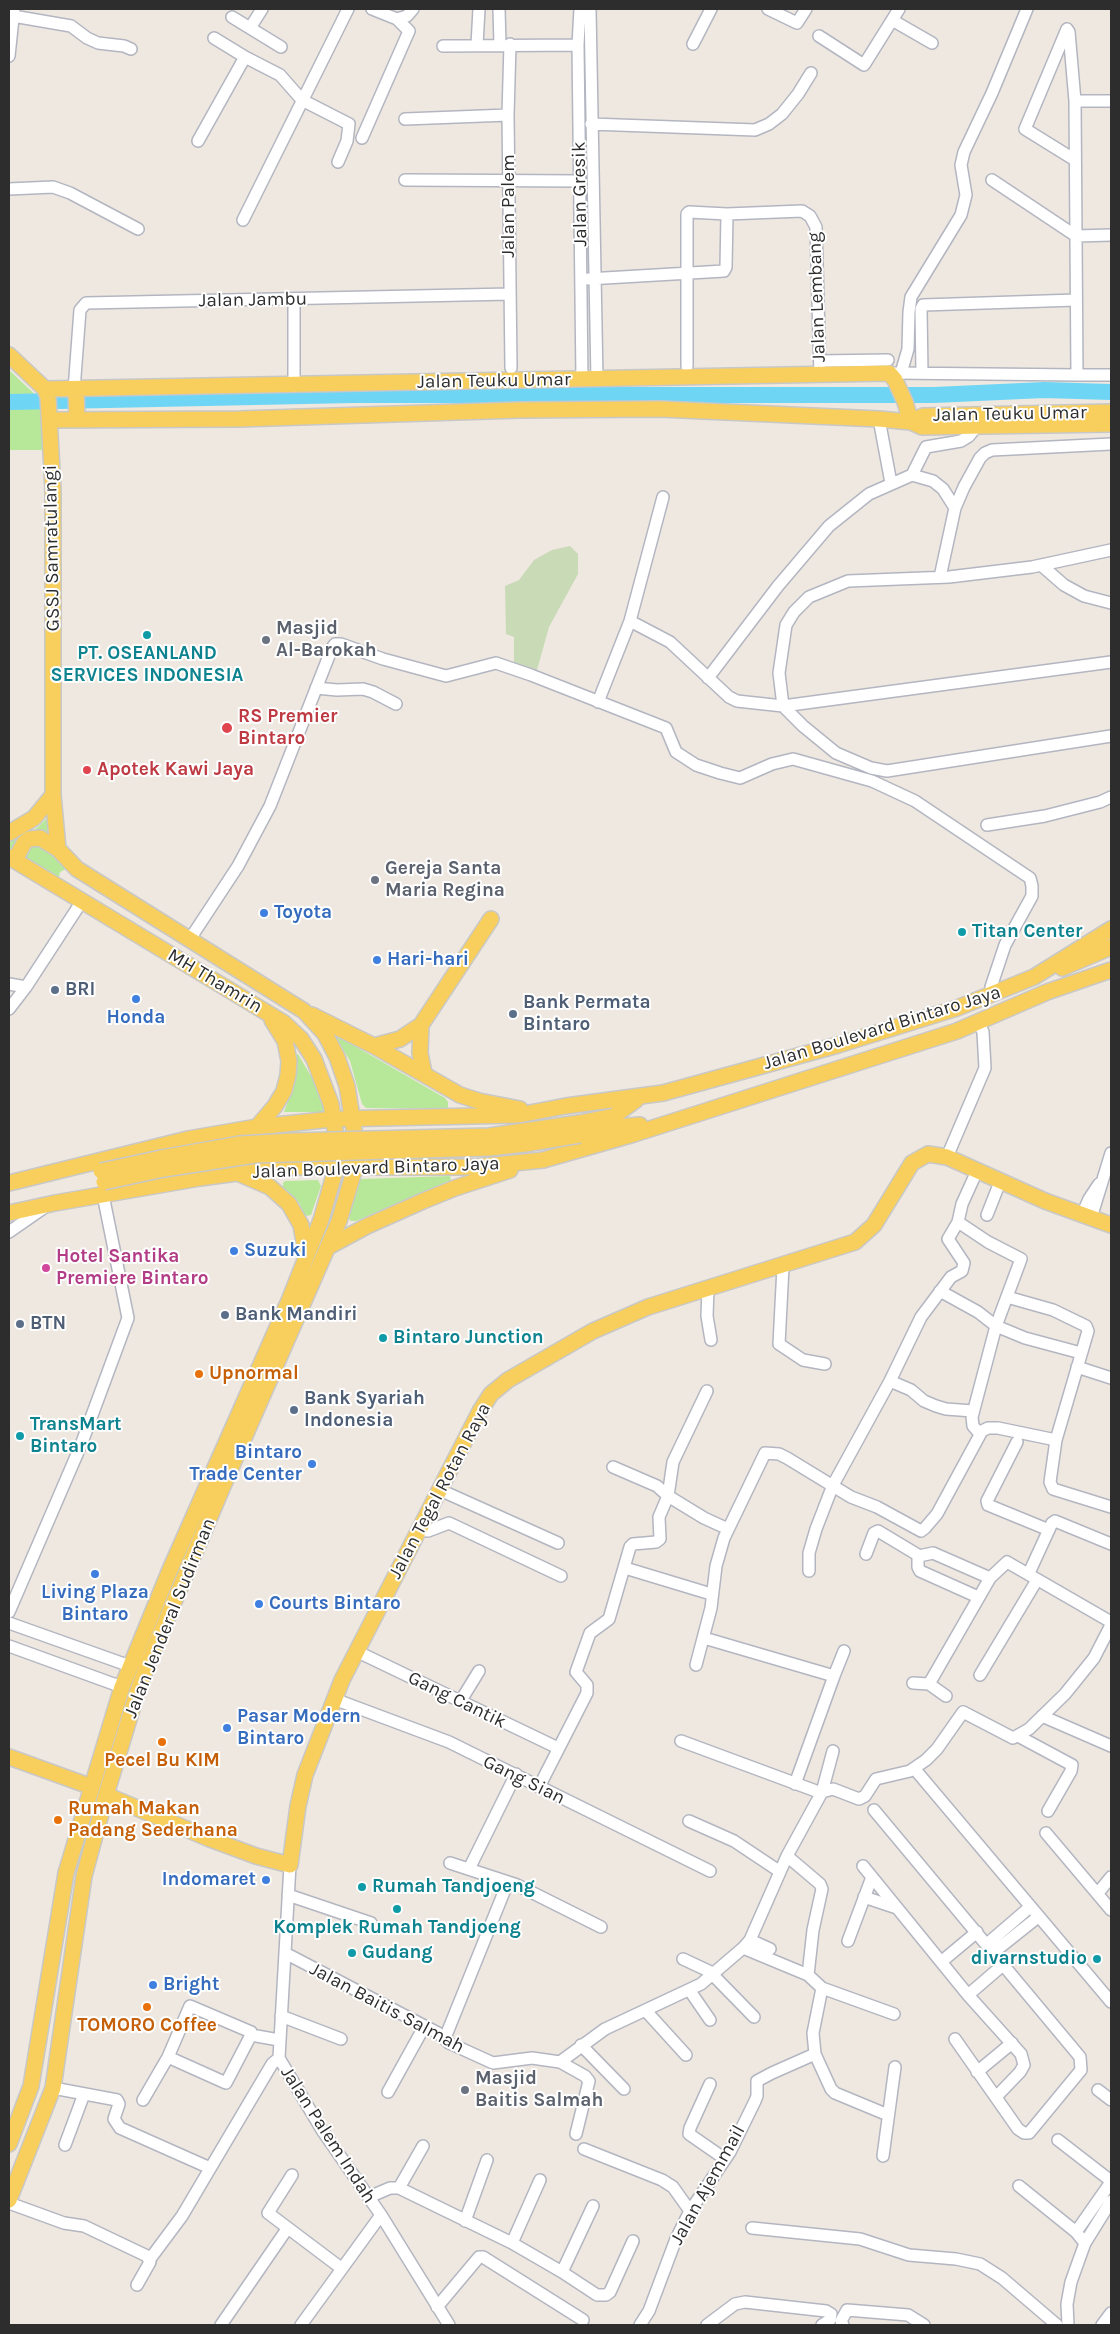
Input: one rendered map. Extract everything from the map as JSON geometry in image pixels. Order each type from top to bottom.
[{"type":"main road","points":[[9,355],[48,405]]},
{"type":"main road","name":"Jalan Teuku Umar","points":[[48,405],[294,386],[587,374],[820,368],[893,372],[911,422]]},
{"type":"main road","name":"Jalan Teuku Umar","points":[[48,405],[76,402],[239,419],[520,410],[650,409],[879,418],[911,422],[922,427],[1111,424]]},
{"type":"main road","name":"GSSJ Samratulangi","points":[[48,405],[53,490],[53,795],[58,849]]},
{"type":"main road","name":"Jalan Teuku Umar","points":[[911,422],[922,416],[1111,412]]},
{"type":"main road","points":[[9,834],[34,818],[53,795]]},
{"type":"main road","points":[[12,858],[24,842],[35,837],[58,849]]},
{"type":"main road","name":"MH Thamrin","points":[[58,849],[76,870],[304,1011],[325,1034],[337,1056],[347,1086],[356,1136],[354,1168]]},
{"type":"main road","name":"MH Thamrin","points":[[12,858],[284,1023],[306,1046],[324,1083],[336,1137],[336,1168]]},
{"type":"main road","points":[[374,1046],[400,1039],[420,1025],[491,919]]},
{"type":"main road","name":"Jalan Boulevard Bintaro Jaya","points":[[9,1183],[48,1175],[172,1142],[257,1126],[390,1116],[493,1117],[519,1115],[640,1098],[681,1089],[838,1045],[994,995],[1034,977],[1111,929]]},
{"type":"main road","points":[[1034,977],[1065,967],[1111,947]]},
{"type":"main road","points":[[1048,992],[1111,960]]},
{"type":"main road","name":"Jalan Boulevard Bintaro Jaya","points":[[48,1175],[103,1183],[236,1173],[281,1167],[475,1168],[543,1160],[664,1124],[979,1023],[1048,992],[1111,970]]},
{"type":"main road","points":[[257,1126],[280,1099],[286,1084],[289,1068],[285,1040],[275,1022],[262,1009]]},
{"type":"main road","points":[[304,1011],[374,1046],[460,1095],[514,1109],[538,1111]]},
{"type":"main road","points":[[420,1025],[420,1053],[424,1073]]},
{"type":"main road","name":"Jalan Boulevard Bintaro Jaya","points":[[579,1129],[614,1116],[640,1098]]},
{"type":"main road","points":[[387,1168],[372,1163],[366,1154],[365,1139],[367,1132],[377,1121],[390,1116]]},
{"type":"main road","points":[[298,1122],[310,1129],[315,1135],[318,1149],[316,1161],[304,1167]]},
{"type":"main road","name":"Jalan Boulevard Bintaro Jaya","points":[[9,1213],[53,1203],[103,1183],[240,1144],[489,1136],[664,1124]]},
{"type":"main road","name":"Jalan Tegal Rotan Raya","points":[[290,1865],[305,1775],[334,1699],[356,1651],[480,1411],[498,1387],[619,1318],[708,1288],[783,1267],[855,1242],[874,1225],[912,1163],[928,1154],[947,1157],[1000,1182],[1086,1217],[1111,1225]]},
{"type":"main road","points":[[328,1247],[384,1218],[455,1188],[543,1160]]},
{"type":"main road","name":"Jalan Jenderal Sudirman","points":[[9,2144],[31,2086],[66,1873],[122,1687],[174,1561],[306,1258],[321,1220],[336,1168]]},
{"type":"main road","name":"Jalan Jenderal Sudirman","points":[[9,2202],[53,2088],[84,1876],[113,1770],[146,1668],[339,1221],[354,1168]]},
{"type":"main road","points":[[236,1173],[270,1187],[289,1204],[301,1225],[305,1241],[306,1258]]},
{"type":"main road","points":[[174,1561],[182,1568],[189,1567]]},
{"type":"main road","points":[[168,1576],[175,1576],[182,1584]]},
{"type":"main road","points":[[9,1758],[92,1787]]},
{"type":"main road","points":[[72,1781],[98,1768]]},
{"type":"main road","points":[[113,1770],[117,1788],[126,1803]]},
{"type":"main road","points":[[106,1795],[210,1840],[256,1856],[290,1865]]},
{"type":"street","points":[[250,28],[262,9]]},
{"type":"street","points":[[243,220],[348,9]]},
{"type":"street","points":[[362,138],[409,31],[397,19],[372,9]]},
{"type":"street","points":[[397,19],[407,16],[414,9]]},
{"type":"street","points":[[477,45],[479,9]]},
{"type":"street","name":"Jalan Palem","points":[[499,9],[505,45],[508,115],[511,368]]},
{"type":"street","name":"Jalan Gresik","points":[[580,9],[578,45],[581,279],[587,374]]},
{"type":"street","points":[[587,374],[596,363],[590,9]]},
{"type":"street","points":[[692,44],[710,9]]},
{"type":"street","points":[[768,9],[797,23],[806,9]]},
{"type":"street","points":[[819,36],[864,65],[899,9]]},
{"type":"street","points":[[893,372],[908,349],[911,297],[961,215],[966,196],[961,165],[964,152],[992,93],[1027,9]]},
{"type":"street","points":[[9,56],[14,12],[71,26],[87,38],[98,43],[124,46],[131,49]]},
{"type":"street","points":[[232,17],[282,47]]},
{"type":"street","points":[[892,20],[932,43]]},
{"type":"street","points":[[1075,160],[1025,129],[1067,29],[1069,32],[1075,101],[1077,375]]},
{"type":"street","points":[[214,38],[280,75],[302,100],[349,124],[348,141],[338,162]]},
{"type":"street","points":[[443,46],[578,45]]},
{"type":"street","points":[[198,141],[245,57]]},
{"type":"street","points":[[591,124],[755,130],[770,124],[782,114],[798,94],[811,73]]},
{"type":"street","points":[[1075,101],[1111,101]]},
{"type":"street","points":[[405,119],[508,115]]},
{"type":"street","points":[[405,180],[580,181]]},
{"type":"street","points":[[992,180],[1076,236],[1111,235]]},
{"type":"street","points":[[9,189],[53,187],[70,193],[138,229]]},
{"type":"street","name":"Jalan Lembang","points":[[687,366],[687,214],[692,212],[727,214],[802,210],[814,220],[816,227],[820,368]]},
{"type":"street","points":[[581,279],[686,272],[717,273],[725,270],[727,214]]},
{"type":"street","name":"Jalan Jambu","points":[[76,402],[80,310],[84,304],[510,294]]},
{"type":"street","points":[[294,299],[294,386]]},
{"type":"street","points":[[922,373],[921,309],[923,305],[1076,300]]},
{"type":"street","points":[[893,372],[1111,375]]},
{"type":"street","points":[[879,418],[891,483]]},
{"type":"street","points":[[708,678],[778,586],[829,526],[869,494],[912,474],[926,447],[961,441],[969,436],[977,426]]},
{"type":"street","points":[[940,577],[955,508],[980,458],[992,450],[1111,444]]},
{"type":"street","points":[[912,474],[932,481],[943,489],[955,508]]},
{"type":"street","points":[[598,702],[630,621],[663,497]]},
{"type":"street","points":[[1111,550],[1041,565],[940,577],[848,581],[809,597],[794,612],[786,625],[779,673],[783,706],[818,740],[836,753],[871,768],[887,771],[1111,736]]},
{"type":"street","points":[[1041,565],[1064,585],[1084,596],[1111,603]]},
{"type":"street","points":[[630,621],[670,642],[722,693],[737,701],[783,706],[1111,662]]},
{"type":"street","points":[[190,939],[238,866],[270,806],[332,648],[335,644],[341,644],[383,659],[446,676],[496,663],[532,675],[666,728],[676,752],[696,765],[720,773],[740,778],[772,764],[793,760],[872,781],[916,802],[1030,878],[1032,896],[1005,945],[991,987],[994,995]]},
{"type":"street","points":[[316,688],[337,690],[363,689],[396,704]]},
{"type":"street","points":[[987,825],[1045,816],[1100,802],[1111,796]]},
{"type":"street","points":[[9,1009],[26,987],[82,901]]},
{"type":"street","points":[[9,984],[26,987]]},
{"type":"street","points":[[947,1157],[985,1068],[983,1032],[979,1023]]},
{"type":"street","points":[[1086,1217],[1097,1201],[1101,1180],[1111,1153]]},
{"type":"street","points":[[809,1572],[809,1553],[816,1528],[833,1485],[890,1381],[921,1317],[952,1277],[962,1271],[964,1263],[948,1239],[958,1222],[962,1204],[977,1172]]},
{"type":"street","points":[[987,1215],[1000,1182]]},
{"type":"street","points":[[9,1612],[81,1445],[128,1318],[103,1183]]},
{"type":"street","points":[[9,1232],[53,1203]]},
{"type":"street","points":[[958,1222],[988,1242],[1021,1259],[996,1326],[973,1411],[971,1422],[980,1434]]},
{"type":"street","points":[[783,1267],[779,1344],[803,1360],[825,1364]]},
{"type":"street","points":[[708,1288],[707,1316],[711,1340]]},
{"type":"street","points":[[940,1291],[978,1312],[996,1326],[1025,1338],[1081,1353]]},
{"type":"street","points":[[1007,1298],[1053,1310],[1086,1326],[1088,1331],[1056,1440],[1050,1486],[1053,1489],[1111,1507]]},
{"type":"street","points":[[1077,1367],[1111,1378]]},
{"type":"street","points":[[890,1381],[911,1390],[924,1401],[936,1406],[946,1409],[973,1411]]},
{"type":"street","points":[[539,1787],[586,1693],[587,1685],[576,1672],[589,1634],[610,1619],[632,1544],[656,1542],[660,1539],[659,1517],[668,1496],[673,1462],[707,1391]]},
{"type":"street","points":[[696,1665],[711,1608],[711,1594],[716,1566],[728,1529],[766,1453],[779,1454],[851,1497],[877,1507],[918,1530],[924,1530],[937,1514],[980,1434],[988,1428],[998,1428],[1056,1440]]},
{"type":"street","points":[[1017,1442],[987,1500],[988,1505],[992,1509],[1049,1530]]},
{"type":"street","points":[[613,1467],[657,1486],[668,1496],[704,1518],[728,1529]]},
{"type":"street","points":[[440,1490],[558,1542]]},
{"type":"street","points":[[980,1675],[1033,1576],[1049,1530],[1055,1521],[1111,1544]]},
{"type":"street","points":[[419,1530],[428,1531],[449,1523],[561,1576]]},
{"type":"street","points":[[866,1554],[874,1533],[878,1531],[919,1556]]},
{"type":"street","points":[[919,1556],[925,1553],[933,1553],[990,1578]]},
{"type":"street","points":[[919,1556],[918,1567],[920,1571],[978,1597]]},
{"type":"street","points":[[929,1684],[990,1578],[1007,1562],[1033,1576],[1111,1624],[1094,1658],[1065,1694],[1018,1736]]},
{"type":"street","points":[[625,1568],[711,1594]]},
{"type":"street","points":[[9,1624],[130,1666]]},
{"type":"street","points":[[704,1638],[834,1676]]},
{"type":"street","points":[[9,1646],[122,1687]]},
{"type":"street","name":"Gang Cantik","points":[[356,1651],[558,1748]]},
{"type":"street","points":[[795,1784],[844,1651]]},
{"type":"street","points":[[460,1702],[478,1671]]},
{"type":"street","points":[[913,1683],[929,1684],[946,1696]]},
{"type":"street","name":"Gang Sian","points":[[334,1699],[449,1742],[710,1871]]},
{"type":"street","points":[[681,1741],[795,1784],[822,1792],[833,1789],[859,1799],[862,1798],[876,1779],[910,1771],[926,1760],[937,1749],[963,1712],[1009,1736],[1018,1736],[1072,1765],[1071,1771],[1048,1812]]},
{"type":"street","points":[[1042,1716],[1111,1746]]},
{"type":"street","points":[[576,2134],[589,2081],[585,2076],[560,2062],[605,2029],[690,1991],[714,1974],[746,1944],[779,1871],[822,1792],[833,1751]]},
{"type":"street","points":[[469,1869],[516,1774]]},
{"type":"street","points":[[918,1774],[1111,2002]]},
{"type":"street","points":[[874,1810],[1080,2057],[1082,2066],[1029,2133],[1024,2133],[1018,2129],[955,2039]]},
{"type":"street","points":[[689,1821],[734,1841],[779,1871]]},
{"type":"street","points":[[1046,1833],[1098,1892],[1111,1910]]},
{"type":"street","points":[[787,1856],[820,1884],[822,1889],[813,1930],[808,1975]]},
{"type":"street","points":[[450,1863],[508,1882],[601,1927]]},
{"type":"street","name":"Jalan Palem Indah","points":[[290,1865],[282,2016],[278,2049],[322,2130],[381,2215],[449,2325]]},
{"type":"street","points":[[864,1866],[941,1962],[1021,2054],[1024,2065],[1020,2072],[996,2097]]},
{"type":"street","points":[[1098,1892],[1111,1876]]},
{"type":"street","points":[[848,1941],[872,1877]]},
{"type":"street","points":[[445,2038],[508,1882]]},
{"type":"street","points":[[288,1895],[370,1923]]},
{"type":"street","points":[[864,1898],[897,1908]]},
{"type":"street","points":[[990,1948],[1030,1907]]},
{"type":"street","points":[[990,1948],[1038,1916]]},
{"type":"street","points":[[941,1962],[977,1932]]},
{"type":"street","points":[[746,1944],[808,1975],[822,1988],[894,2014]]},
{"type":"street","points":[[746,1944],[770,1949]]},
{"type":"street","name":"Jalan Baitis Salmah","points":[[285,1953],[445,2038],[449,2043],[493,2063],[532,2058],[560,2062]]},
{"type":"street","points":[[683,1959],[714,1974],[754,2017]]},
{"type":"street","points":[[968,1994],[1004,1964]]},
{"type":"street","points":[[822,1988],[813,2033],[816,2054],[835,2093],[888,2115]]},
{"type":"street","points":[[690,1991],[710,2020]]},
{"type":"street","points":[[142,2100],[168,2056],[190,2006],[251,2032],[250,2038],[226,2083],[168,2056]]},
{"type":"street","points":[[646,2011],[686,2055]]},
{"type":"street","points":[[282,2016],[341,2040]]},
{"type":"street","points":[[388,2092],[424,2027]]},
{"type":"street","points":[[138,2285],[150,2259],[182,2216],[272,2064],[278,2049],[250,2038]]},
{"type":"street","points":[[977,2072],[1012,2043]]},
{"type":"street","points":[[581,2045],[624,2089]]},
{"type":"street","name":"Jalan Ajemmail","points":[[640,2325],[649,2311],[676,2239],[690,2211],[725,2159],[755,2101],[757,2081],[772,2072],[816,2054]]},
{"type":"street","points":[[883,2156],[895,2067]]},
{"type":"street","points":[[710,2084],[689,2134],[725,2159]]},
{"type":"street","points":[[53,2088],[117,2100],[119,2104],[114,2119],[120,2128],[210,2168]]},
{"type":"street","points":[[1098,2090],[1111,2100]]},
{"type":"street","points":[[65,2145],[84,2094]]},
{"type":"street","points":[[1058,2140],[1111,2182],[1076,2232]]},
{"type":"street","points":[[400,2188],[423,2146]]},
{"type":"street","points":[[584,2149],[662,2180],[673,2187],[690,2211]]},
{"type":"street","points":[[465,2221],[487,2160]]},
{"type":"street","points":[[292,2175],[268,2212],[287,2229],[341,2268]]},
{"type":"street","points":[[512,2243],[540,2180]]},
{"type":"street","points":[[1019,2186],[1076,2232],[1085,2243]]},
{"type":"street","points":[[369,2197],[390,2188],[400,2188],[512,2243],[597,2295],[606,2295],[610,2292],[633,2242]]},
{"type":"street","points":[[1068,2325],[1066,2304],[1071,2282],[1085,2243],[1111,2201]]},
{"type":"street","points":[[9,2202],[64,2223],[84,2226],[150,2259]]},
{"type":"street","points":[[562,2272],[593,2206]]},
{"type":"street","points":[[301,2325],[381,2215]]},
{"type":"street","points":[[752,2228],[860,2239],[909,2255],[956,2259],[980,2264],[1002,2278],[1057,2325]]},
{"type":"street","points":[[221,2325],[287,2229]]},
{"type":"street","points":[[437,2307],[482,2257],[583,2320]]},
{"type":"street","points":[[707,2325],[735,2304],[745,2302],[826,2311],[831,2314],[830,2320],[822,2325]]},
{"type":"street","points":[[843,2325],[841,2321],[847,2310],[908,2315],[924,2325]]},
{"type":"street","points":[[1102,2325],[1111,2313]]},
{"type":"green space","points":[[9,370],[43,402],[46,450],[9,450]]},
{"type":"green space","points":[[570,546],[578,554],[578,574],[549,627],[537,670],[514,662],[514,637],[506,634],[505,586],[519,580],[534,560],[552,550]]},
{"type":"green space","points":[[51,814],[68,868],[60,872],[58,883],[9,853],[9,841],[23,837],[38,827]]},
{"type":"green space","points":[[334,1034],[445,1098],[448,1102],[448,1107],[446,1109],[366,1108],[362,1104],[350,1061]]},
{"type":"green space","points":[[298,1054],[319,1090],[326,1112],[284,1112],[294,1085],[297,1071],[295,1056]]},
{"type":"green space","points":[[450,1176],[451,1180],[356,1221],[349,1219],[357,1183],[361,1179]]},
{"type":"green space","points":[[318,1180],[321,1186],[311,1215],[306,1216],[302,1213],[300,1204],[283,1187],[283,1183],[285,1181]]},
{"type":"waterway","points":[[9,402],[354,395],[934,395],[1044,390],[1111,392]]},
{"type":"place","name":"PT. OSEANLAND SERVICES INDONESIA","points":[[147,635]]},
{"type":"place","name":"Masjid Al-Barokah","points":[[266,640]]},
{"type":"place","name":"RS Premier Bintaro","points":[[227,728]]},
{"type":"place","name":"Apotek Kawi Jaya","points":[[87,770]]},
{"type":"place","name":"Gereja Santa Maria Regina","points":[[375,880]]},
{"type":"place","name":"Toyota","points":[[264,913]]},
{"type":"place","name":"Titan Center","points":[[962,932]]},
{"type":"place","name":"Hari-hari","points":[[377,960]]},
{"type":"place","name":"BRI","points":[[55,990]]},
{"type":"place","name":"Honda","points":[[136,999]]},
{"type":"place","name":"Bank Permata Bintaro","points":[[513,1014]]},
{"type":"place","name":"Suzuki","points":[[234,1251]]},
{"type":"place","name":"Hotel Santika Premiere Bintaro","points":[[46,1268]]},
{"type":"place","name":"Bank Mandiri","points":[[225,1315]]},
{"type":"place","name":"BTN","points":[[20,1324]]},
{"type":"place","name":"Bintaro Junction","points":[[383,1338]]},
{"type":"place","name":"Upnormal","points":[[199,1374]]},
{"type":"place","name":"Bank Syariah Indonesia","points":[[294,1410]]},
{"type":"place","name":"TransMart Bintaro","points":[[20,1436]]},
{"type":"place","name":"Bintaro Trade Center","points":[[312,1464]]},
{"type":"place","name":"Living Plaza Bintaro","points":[[95,1574]]},
{"type":"place","name":"Courts Bintaro","points":[[259,1604]]},
{"type":"place","name":"Pasar Modern Bintaro","points":[[227,1728]]},
{"type":"place","name":"Pecel Bu KIM","points":[[162,1742]]},
{"type":"place","name":"Rumah Makan Padang Sederhana","points":[[58,1820]]},
{"type":"place","name":"Indomaret","points":[[266,1880]]},
{"type":"place","name":"Rumah Tandjoeng","points":[[362,1887]]},
{"type":"place","name":"Komplek Rumah Tandjoeng","points":[[397,1909]]},
{"type":"place","name":"Gudang","points":[[352,1953]]},
{"type":"place","name":"divarnstudio","points":[[1097,1959]]},
{"type":"place","name":"Bright","points":[[153,1985]]},
{"type":"place","name":"TOMORO Coffee","points":[[147,2007]]},
{"type":"place","name":"Masjid Baitis Salmah","points":[[465,2090]]}]
